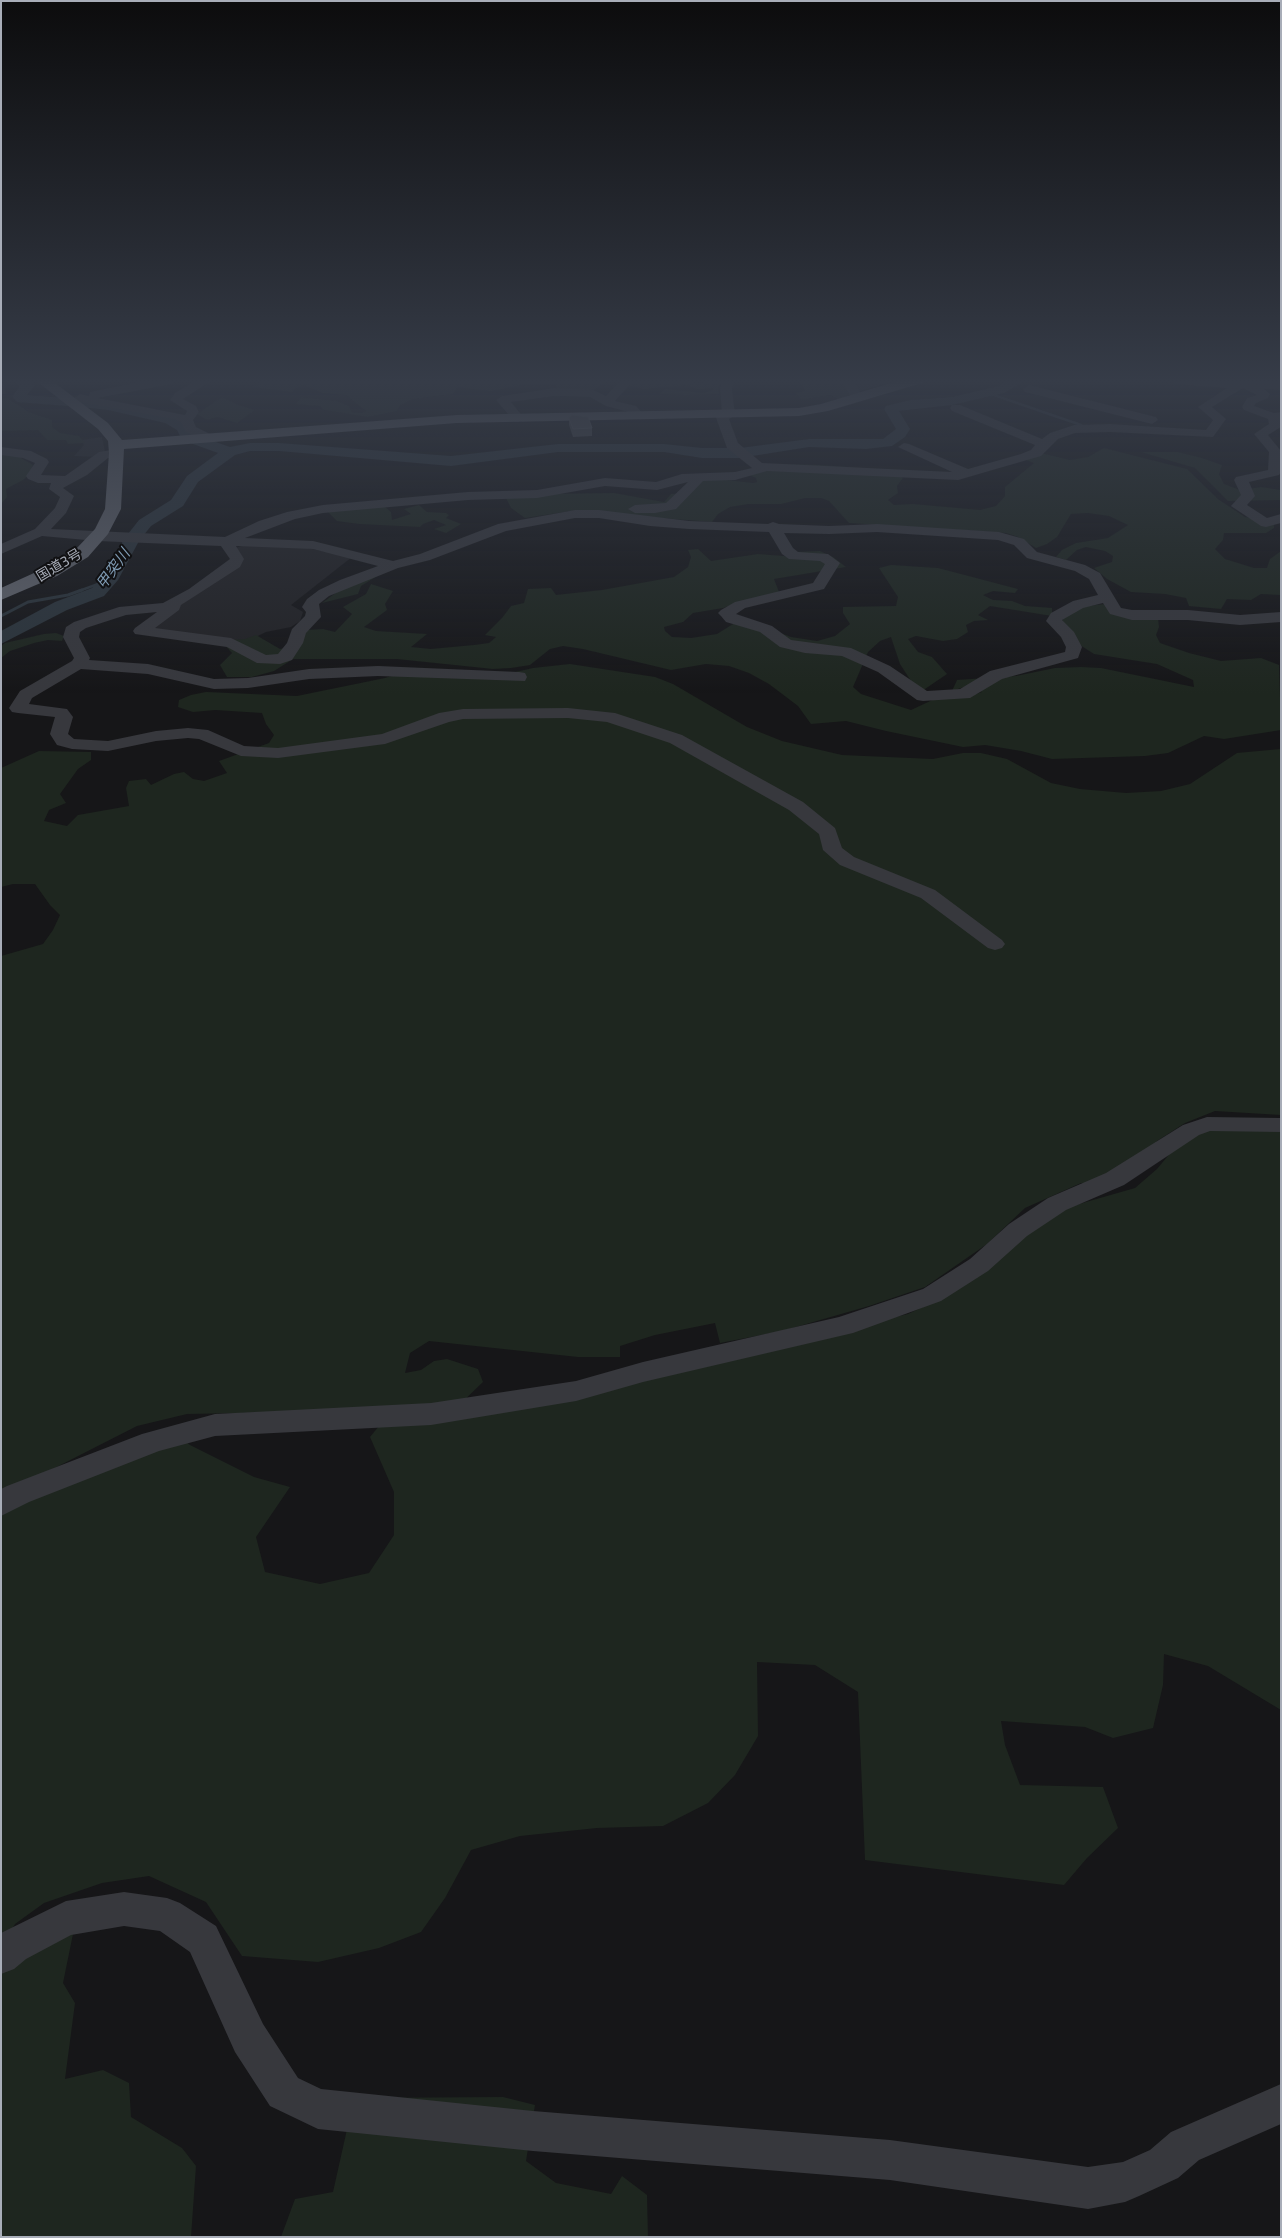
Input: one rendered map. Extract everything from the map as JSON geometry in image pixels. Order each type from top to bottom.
[{"type":"highway","name":"国道3号","points":[[1,595],[65,564],[82,553],[108,522],[113,509],[115,484]]},
{"type":"street","points":[[2,543],[23,541],[40,532],[61,510],[67,496],[56,486],[59,484]]},
{"type":"street","points":[[226,542],[273,521],[323,508],[468,496],[537,494],[591,484]]},
{"type":"street","points":[[637,484],[657,486],[661,484]]},
{"type":"street","points":[[226,542],[237,559],[235,564],[141,631],[231,643],[263,660],[280,659],[286,657],[295,643],[298,632],[313,617],[314,612],[310,607],[312,602],[324,593],[345,583],[393,565],[425,557],[503,527],[561,516],[671,506],[693,484]]},
{"type":"street","points":[[1243,484],[1248,496],[1238,506],[1266,523],[1281,518]]},
{"type":"street","points":[[599,514],[650,522],[829,530],[877,528],[999,536],[1019,542],[1032,555],[1086,571],[1095,576],[1115,611],[1132,616],[1188,615],[1240,620],[1281,617]]},
{"type":"street","points":[[773,526],[787,551],[794,556],[823,557],[833,563],[819,586],[740,605],[726,613],[732,619],[752,623],[766,629],[786,644],[805,648],[845,651],[884,669],[923,696],[964,694],[996,676],[1072,655],[1074,647],[1068,635],[1054,621],[1058,616],[1078,604],[1106,598]]},
{"type":"street","points":[[40,532],[97,537],[313,545],[393,565]]},
{"type":"street","points":[[194,592],[166,607],[124,610],[80,625],[72,630],[71,637],[82,658],[78,664],[26,695],[18,708],[61,713],[64,717],[59,734],[63,740],[72,744],[108,746],[156,736],[188,733],[209,736],[242,751],[278,753],[385,739],[445,717],[478,713],[568,713],[610,717],[676,739],[796,806],[828,832],[833,850],[847,861],[928,894],[996,944]]},
{"type":"street","points":[[78,664],[148,669],[203,683],[221,685],[309,674],[378,671],[519,677]]},
{"type":"street","points":[[1,1504],[18,1494],[152,1442],[215,1425],[394,1416],[450,1411],[576,1391],[671,1366],[843,1326],[932,1295],[979,1265],[1018,1230],[1057,1204],[1115,1178],[1191,1130],[1207,1124],[1281,1125]]},
{"type":"street","points":[[1,1956],[13,1946],[66,1918],[124,1909],[167,1915],[203,1939],[248,2038],[284,2092],[318,2109],[533,2131],[890,2160],[1049,2184],[1088,2188],[1125,2182],[1164,2164],[1185,2146],[1281,2104]]},
{"type":"shaded area","points":[[1,484],[15,484],[6,489],[7,497],[1,504]]},
{"type":"shaded area","points":[[694,484],[898,484],[898,493],[888,500],[894,505],[913,504],[980,510],[996,506],[1005,496],[1005,487],[1008,484],[1203,484],[1218,499],[1245,517],[1261,519],[1274,525],[1274,528],[1266,533],[1224,533],[1223,540],[1215,549],[1225,559],[1254,568],[1267,568],[1270,559],[1281,551],[1281,599],[1280,595],[1261,594],[1251,600],[1227,599],[1221,609],[1189,606],[1186,598],[1165,594],[1131,592],[1107,579],[1094,568],[1112,562],[1113,556],[1105,551],[1086,547],[1077,550],[1066,560],[1056,557],[1062,550],[1076,543],[1108,538],[1128,525],[1109,516],[1088,513],[1071,514],[1057,537],[1047,544],[1036,548],[1018,537],[1006,533],[849,523],[829,501],[821,498],[805,498],[781,504],[748,504],[730,507],[718,514],[712,522],[571,511],[525,518],[511,508],[506,498],[547,494],[614,493],[664,502],[671,494],[685,493]]},
{"type":"shaded area","points":[[1211,484],[1225,484],[1240,490],[1261,487],[1281,490],[1281,500],[1228,501]]},
{"type":"shaded area","points":[[419,505],[427,512],[446,513],[449,515],[446,518],[461,524],[446,533],[434,529],[446,525],[434,520],[420,527],[359,524],[337,521],[326,510],[384,506],[391,512],[392,520],[411,514],[404,509]]},
{"type":"shaded area","points":[[245,545],[302,547],[352,557],[291,605],[303,612],[300,621],[291,627],[266,632],[241,644],[145,630],[239,564],[235,548]]},
{"type":"shaded area","points":[[698,549],[711,561],[758,554],[797,557],[795,552],[820,551],[833,557],[846,567],[774,579],[779,592],[723,608],[693,613],[683,622],[664,627],[665,631],[672,637],[691,638],[717,634],[733,624],[759,625],[791,637],[817,641],[835,636],[850,624],[843,613],[843,607],[896,606],[898,597],[879,568],[891,565],[938,568],[1018,589],[1015,593],[993,591],[983,595],[993,600],[1012,601],[1025,606],[1052,608],[1052,616],[990,606],[978,615],[988,620],[974,621],[966,625],[968,632],[957,639],[943,641],[916,636],[908,639],[918,652],[932,657],[947,674],[922,691],[911,681],[900,664],[891,637],[880,641],[868,652],[853,687],[861,694],[911,710],[941,696],[968,696],[982,692],[967,686],[952,691],[957,680],[1016,676],[1055,668],[1081,667],[1101,668],[1194,687],[1193,680],[1157,664],[1094,654],[1080,645],[1062,622],[1065,613],[1079,607],[1105,604],[1113,614],[1138,620],[1158,618],[1159,627],[1156,635],[1160,643],[1221,661],[1261,658],[1279,665],[1281,730],[1224,739],[1204,736],[1168,753],[1145,756],[1052,759],[985,745],[963,747],[846,721],[811,724],[798,706],[769,684],[749,673],[729,666],[706,664],[671,670],[563,646],[550,649],[530,665],[493,669],[397,659],[293,659],[274,671],[252,677],[227,677],[220,665],[232,653],[224,644],[229,640],[245,639],[256,635],[280,649],[299,645],[306,630],[323,629],[335,632],[352,614],[343,607],[366,594],[371,584],[393,591],[385,604],[387,610],[364,627],[376,631],[427,634],[411,647],[431,649],[474,645],[489,643],[496,637],[485,635],[511,606],[524,603],[528,589],[551,588],[556,595],[602,590],[674,577],[688,567],[691,557],[688,550]]},
{"type":"shaded area","points":[[387,570],[361,586],[358,594],[322,603],[341,589]]},
{"type":"shaded area","points":[[56,633],[64,636],[62,641],[48,640],[34,643],[10,651],[1,658],[1,646],[5,643]]},
{"type":"shaded area","points":[[570,664],[655,677],[673,684],[747,727],[782,741],[842,755],[933,759],[963,753],[981,753],[1007,759],[1051,783],[1080,789],[1126,793],[1161,791],[1190,784],[1237,753],[1281,749],[1281,1115],[1215,1111],[1185,1123],[1157,1141],[1137,1175],[1107,1190],[1081,1183],[1025,1208],[987,1244],[925,1287],[869,1306],[782,1331],[720,1343],[715,1323],[655,1335],[620,1346],[620,1357],[578,1357],[429,1341],[410,1353],[405,1373],[421,1370],[434,1361],[447,1359],[478,1369],[483,1382],[455,1409],[187,1414],[137,1426],[33,1479],[1,1499],[1,956],[43,944],[53,930],[60,915],[50,905],[35,884],[13,884],[1,887],[1,768],[39,751],[91,752],[91,760],[78,769],[60,794],[66,803],[49,810],[44,821],[67,826],[78,815],[129,806],[126,788],[129,781],[146,779],[151,785],[174,774],[184,772],[193,779],[204,781],[227,773],[219,761],[269,743],[274,735],[266,724],[262,713],[215,710],[193,712],[178,707],[179,700],[191,695],[206,692],[297,696],[385,678],[408,671],[511,673],[533,668]]},
{"type":"shaded area","points":[[1223,1119],[1281,1123],[1281,1710],[1208,1666],[1164,1654],[1163,1685],[1153,1728],[1113,1738],[1085,1727],[1001,1721],[1005,1745],[1020,1785],[1103,1787],[1118,1828],[1087,1858],[1064,1885],[865,1860],[858,1692],[815,1665],[757,1662],[758,1736],[735,1775],[708,1803],[663,1826],[597,1828],[520,1836],[471,1850],[445,1898],[421,1932],[379,1948],[318,1962],[242,1956],[206,1902],[149,1876],[102,1883],[44,1903],[15,1924],[1,1948],[1,1505],[176,1434],[190,1445],[254,1477],[290,1487],[256,1537],[265,1572],[320,1584],[369,1573],[394,1535],[394,1492],[370,1437],[388,1415],[456,1417],[908,1314],[946,1296],[1058,1210],[1135,1188],[1157,1169],[1177,1145]]},
{"type":"shaded area","points":[[48,1934],[73,1934],[63,1983],[75,2003],[65,2079],[103,2070],[129,2083],[131,2117],[182,2148],[196,2166],[191,2237],[1,2237],[1,1970]]},
{"type":"shaded area","points":[[503,2097],[535,2105],[526,2161],[556,2183],[611,2194],[622,2176],[647,2195],[648,2237],[281,2237],[295,2199],[333,2192],[354,2098]]},
{"type":"waterway","name":"甲突川","points":[[1,639],[61,606],[98,592],[109,580],[132,539],[145,523],[177,503],[189,484]]},
{"type":"waterway","points":[[79,591],[109,580]]},
{"type":"waterway","points":[[1,616],[28,602],[68,595],[82,590]]}]
